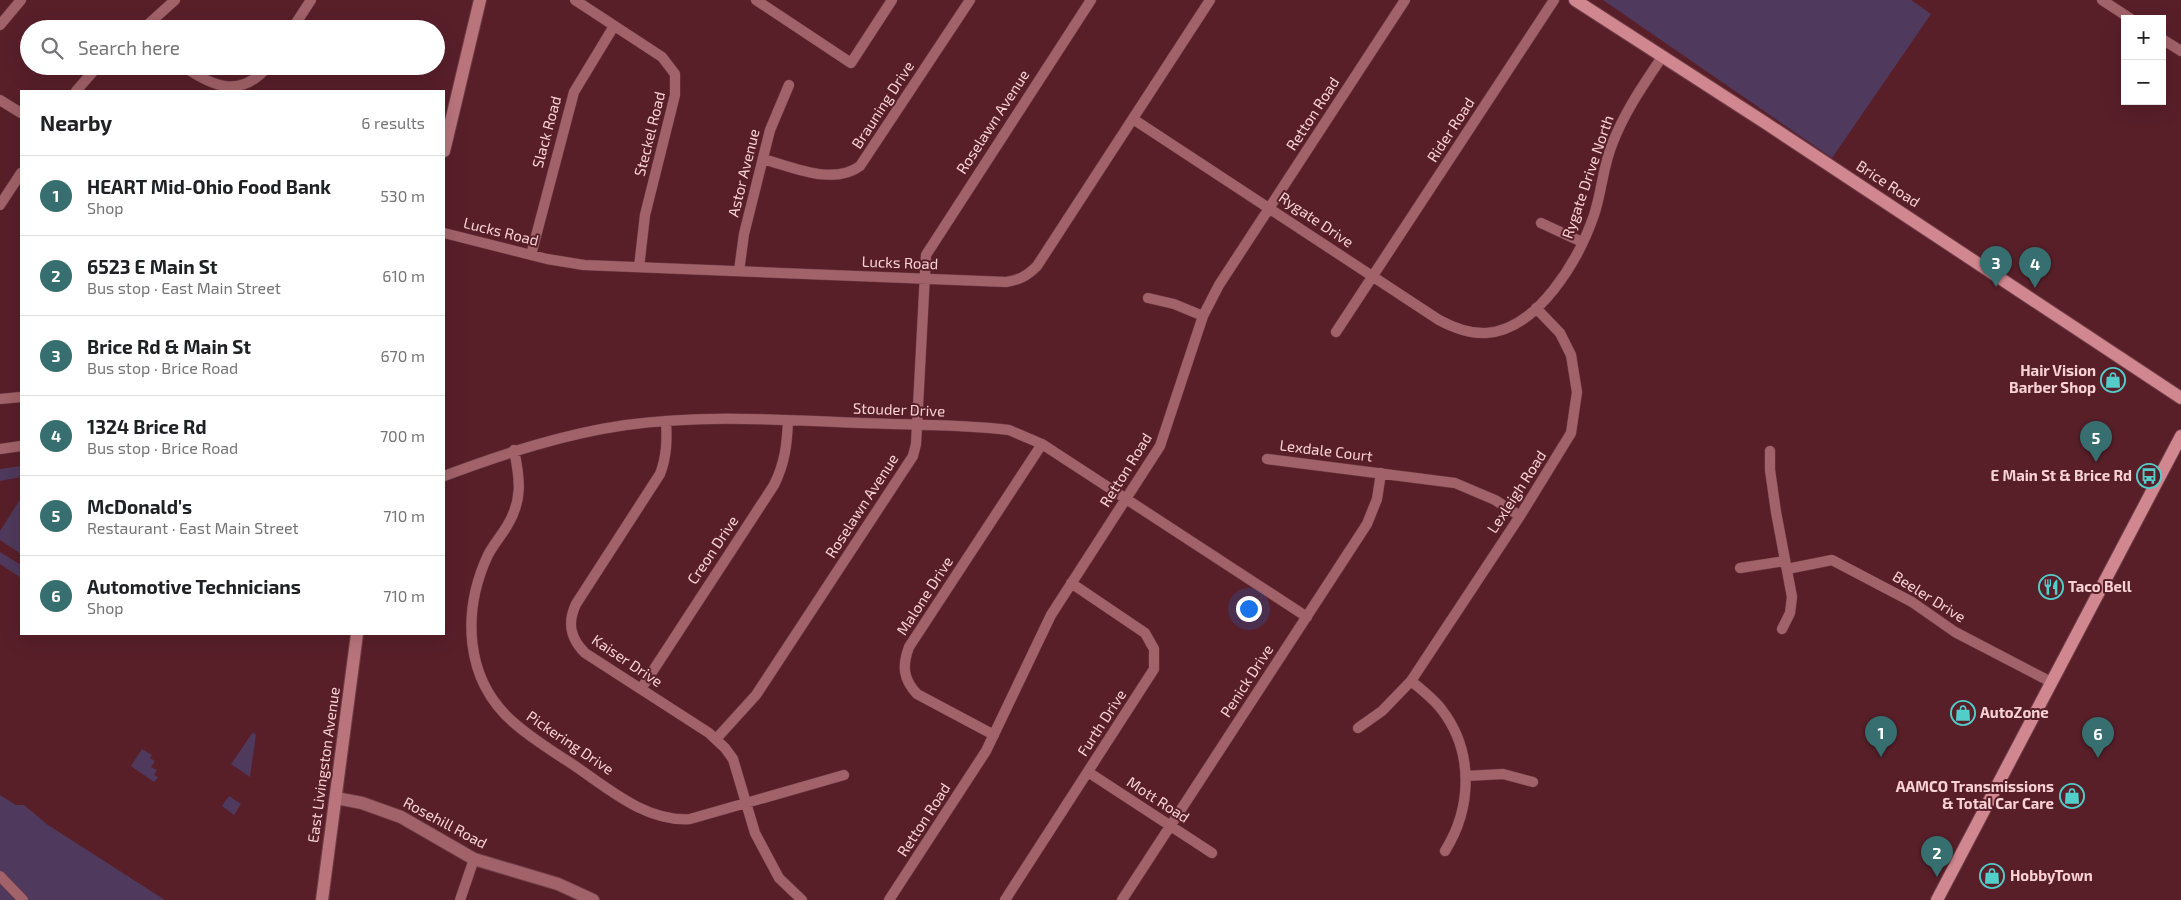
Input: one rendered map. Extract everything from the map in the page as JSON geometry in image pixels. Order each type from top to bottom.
[{"type":"main road","points":[[445,147],[480,0]]},
{"type":"main road","name":"Brice Road","points":[[1575,0],[2181,398]]},
{"type":"main road","points":[[1937,900],[2181,436]]},
{"type":"main road","name":"East Livingston Avenue","points":[[322,900],[357,635]]},
{"type":"street","points":[[0,26],[21,0]]},
{"type":"street","points":[[153,20],[175,0]]},
{"type":"street","points":[[298,20],[311,0]]},
{"type":"street","name":"Steckel Road","points":[[575,0],[662,57],[672,67],[676,81],[676,95],[645,215],[639,267]]},
{"type":"street","points":[[756,0],[851,63],[892,0]]},
{"type":"street","name":"Brauning Drive","points":[[763,159],[831,176],[852,173],[860,166],[970,0]]},
{"type":"street","name":"Roselawn Avenue","points":[[716,739],[761,688],[908,465],[915,450],[923,279],[924,265],[929,247],[1091,0]]},
{"type":"street","name":"Lucks Road","points":[[445,233],[565,263],[1006,282],[1024,277],[1031,272],[1210,0]]},
{"type":"street","name":"Retton Road","points":[[889,900],[970,777],[994,735],[1040,635],[1071,583],[1163,441],[1203,316],[1224,278],[1405,0]]},
{"type":"street","name":"Rider Road","points":[[1336,332],[1554,0]]},
{"type":"street","points":[[2102,0],[2125,15]]},
{"type":"street","name":"Slack Road","points":[[531,255],[574,92],[614,26]]},
{"type":"street","points":[[2166,41],[2181,50]]},
{"type":"street","name":"Rygate Drive North","points":[[1487,333],[1514,324],[1536,308],[1560,281],[1582,242],[1593,216],[1612,144],[1630,105],[1662,57]]},
{"type":"street","points":[[77,90],[90,75]]},
{"type":"street","points":[[198,75],[217,86],[232,89],[252,81],[258,75]]},
{"type":"street","name":"Astor Avenue","points":[[739,271],[744,234],[763,159],[776,113],[789,85]]},
{"type":"street","points":[[0,100],[20,113]]},
{"type":"street","name":"Rygate Drive","points":[[1133,119],[1451,326],[1462,331],[1487,333]]},
{"type":"street","points":[[0,205],[20,174]]},
{"type":"street","points":[[1541,223],[1582,242]]},
{"type":"street","points":[[1148,298],[1174,304],[1203,316]]},
{"type":"street","name":"Lexleigh Road","points":[[1358,728],[1382,710],[1411,681],[1520,516],[1571,433],[1576,404],[1576,380],[1571,355],[1560,333],[1536,308]]},
{"type":"street","points":[[0,399],[20,397]]},
{"type":"street","name":"Stouder Drive","points":[[445,476],[514,450],[585,432],[666,421],[730,418],[1009,430],[1042,444],[1307,617]]},
{"type":"street","name":"Kaiser Drive","points":[[666,421],[667,447],[665,462],[660,474],[576,604],[570,621],[574,639],[579,646],[640,689],[716,739],[733,759],[755,833],[779,878],[802,900]]},
{"type":"street","name":"Creon Drive","points":[[640,689],[774,485],[782,469],[786,453],[788,421]]},
{"type":"street","name":"Malone Drive","points":[[994,735],[916,694],[909,686],[904,666],[909,647],[1042,444]]},
{"type":"street","points":[[0,449],[20,446]]},
{"type":"street","name":"Pickering Drive","points":[[514,450],[520,482],[520,499],[482,569],[470,612],[475,660],[484,683],[496,703],[512,721],[530,736],[653,814],[677,820],[690,819],[844,775]]},
{"type":"street","points":[[1770,451],[1774,497],[1792,606],[1782,629]]},
{"type":"street","name":"Lexdale Court","points":[[1268,459],[1455,483],[1495,500],[1520,516]]},
{"type":"street","name":"Penick Drive","points":[[1122,900],[1367,524],[1378,499],[1382,473]]},
{"type":"street","name":"Beeler Drive","points":[[1740,568],[1832,560],[1912,602],[1955,632],[2051,682]]},
{"type":"street","name":"Furth Drive","points":[[1006,900],[1154,669],[1154,649],[1151,641],[1137,627],[1071,583]]},
{"type":"street","points":[[1411,681],[1433,700],[1450,721],[1461,748],[1466,776],[1462,815],[1458,829],[1445,851]]},
{"type":"street","name":"Mott Road","points":[[1088,772],[1212,853]]},
{"type":"street","points":[[1466,776],[1503,774],[1533,782]]},
{"type":"street","name":"Rosehill Road","points":[[336,798],[362,803],[401,817],[474,859],[558,884],[593,900]]},
{"type":"street","points":[[460,900],[474,859]]},
{"type":"street","points":[[0,876],[23,900]]},
{"type":"shaded area","points":[[1603,0],[1911,0],[1931,14],[1832,158]]},
{"type":"shaded area","points":[[20,466],[20,477],[0,481],[0,469]]},
{"type":"shaded area","points":[[20,500],[20,553],[0,540],[0,531]]},
{"type":"shaded area","points":[[0,552],[20,564],[20,577],[0,564]]},
{"type":"shaded area","points":[[253,732],[256,735],[250,777],[231,764]]},
{"type":"shaded area","points":[[142,749],[152,755],[150,758],[155,761],[151,767],[157,770],[154,775],[158,777],[154,782],[131,766]]},
{"type":"shaded area","points":[[0,795],[16,805],[24,805],[48,825],[165,900],[0,900]]},
{"type":"shaded area","points":[[229,796],[241,804],[234,815],[222,806]]},
{"type":"place","name":"Brice Rd & Main St","points":[[1996,287]]},
{"type":"place","name":"1324 Brice Rd","points":[[2035,288]]},
{"type":"place","name":"Hair Vision Barber Shop","points":[[2113,380]]},
{"type":"place","name":"McDonald's","points":[[2096,462]]},
{"type":"place","name":"E Main St & Brice Rd","points":[[2149,476]]},
{"type":"place","name":"Taco Bell","points":[[2051,587]]},
{"type":"place","name":"AutoZone","points":[[1963,713]]},
{"type":"place","name":"HEART Mid-Ohio Food Bank","points":[[1881,757]]},
{"type":"place","name":"Automotive Technicians","points":[[2098,758]]},
{"type":"place","name":"AAMCO Transmissions & Total Car Care","points":[[2072,796]]},
{"type":"place","name":"HobbyTown","points":[[1992,876]]},
{"type":"place","name":"6523 E Main St","points":[[1937,877]]}]
